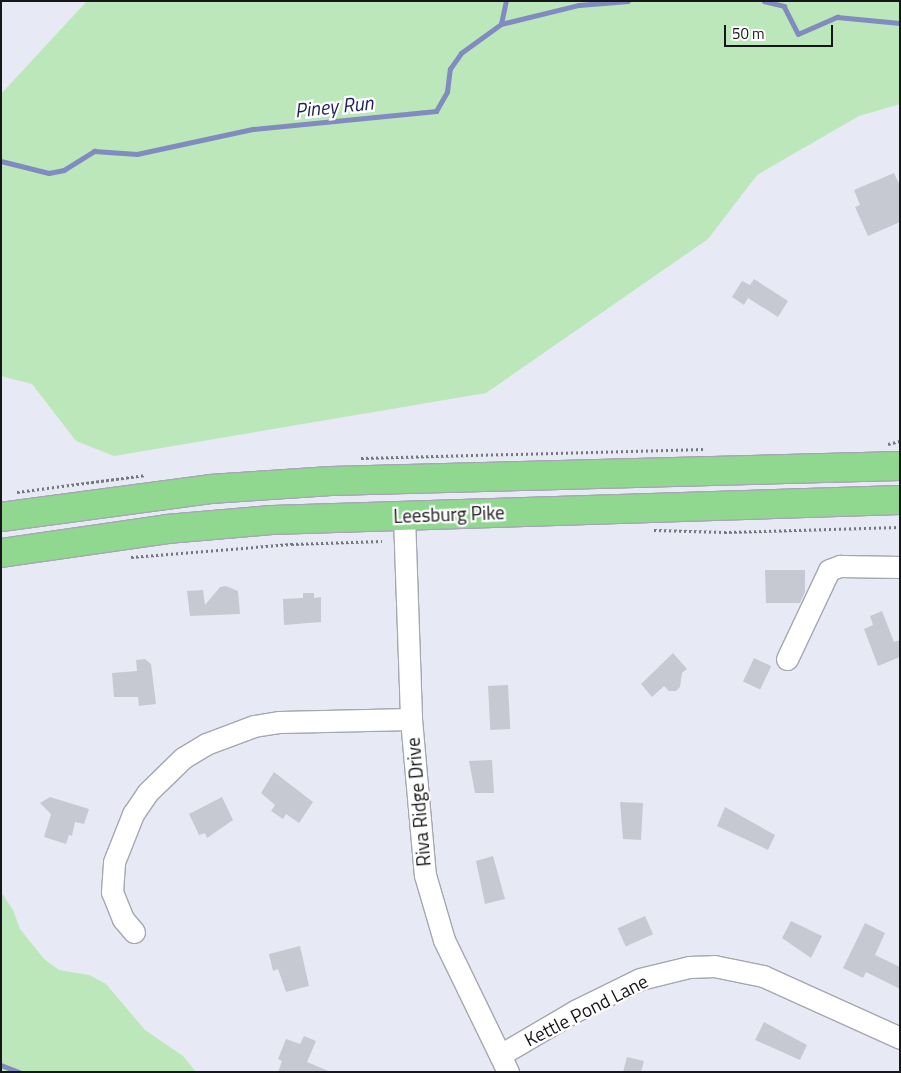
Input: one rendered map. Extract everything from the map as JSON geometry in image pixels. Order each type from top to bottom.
[{"type":"highway","name":"Leesburg Pike","points":[[1,517],[210,489],[331,481],[900,466]]},
{"type":"highway","name":"Leesburg Pike","points":[[1,554],[69,541],[218,524],[900,500]]},
{"type":"street","name":"Riva Ridge Drive","points":[[404,516],[411,719],[421,852],[433,908],[444,940],[504,1064]]},
{"type":"street","points":[[788,658],[828,570],[840,566],[900,567]]},
{"type":"street","points":[[134,932],[124,919],[112,892],[114,862],[133,814],[147,792],[183,758],[206,744],[254,726],[280,722],[411,719]]},
{"type":"street","name":"Kettle Pond Lane","points":[[504,1064],[575,1012],[640,979],[688,967],[714,966],[763,976],[900,1038]]},
{"type":"path","points":[[645,530],[724,532],[900,527]]},
{"type":"path","points":[[122,558],[291,544],[382,541]]},
{"type":"green space","points":[[87,1],[900,1],[900,104],[859,116],[757,175],[708,239],[486,393],[114,456],[76,441],[32,384],[1,376],[1,94]]},
{"type":"green space","points":[[1,892],[13,910],[20,929],[44,959],[59,970],[89,975],[106,984],[145,1030],[183,1056],[196,1072],[1,1072]]},
{"type":"building","points":[[894,173],[900,186],[900,222],[868,236],[855,207],[860,205],[854,190]]},
{"type":"building","points":[[754,279],[788,301],[778,317],[748,298],[744,305],[732,297],[742,281],[750,285]]},
{"type":"building","points":[[765,570],[805,570],[805,592],[800,603],[766,603]]},
{"type":"building","points":[[226,586],[238,591],[240,614],[190,616],[187,591],[203,590],[205,605],[220,587]]},
{"type":"building","points":[[303,593],[314,593],[314,598],[321,597],[321,622],[284,625],[283,599],[303,598]]},
{"type":"building","points":[[882,611],[894,642],[900,640],[900,657],[878,666],[864,629],[873,625],[870,616]]},
{"type":"building","points":[[673,653],[687,669],[682,673],[680,687],[676,691],[669,691],[664,686],[652,697],[641,684]]},
{"type":"building","points":[[754,658],[771,666],[760,690],[743,682]]},
{"type":"building","points":[[145,659],[151,664],[156,704],[139,706],[138,697],[114,697],[112,673],[137,671],[136,660]]},
{"type":"building","points":[[508,685],[510,729],[490,730],[488,686]]},
{"type":"building","points":[[492,760],[494,793],[475,793],[469,761]]},
{"type":"building","points":[[274,772],[313,802],[299,823],[286,814],[283,819],[271,811],[275,805],[261,793]]},
{"type":"building","points":[[50,797],[89,809],[84,824],[75,822],[72,836],[69,835],[66,844],[44,837],[51,814],[40,803]]},
{"type":"building","points":[[222,797],[233,820],[207,838],[205,833],[199,835],[189,814]]},
{"type":"building","points":[[620,802],[643,803],[641,840],[623,839]]},
{"type":"building","points":[[725,807],[775,835],[768,850],[717,826]]},
{"type":"building","points":[[493,856],[505,899],[485,904],[476,861]]},
{"type":"building","points":[[645,916],[653,934],[626,946],[618,928]]},
{"type":"building","points":[[791,921],[822,936],[811,958],[782,938]]},
{"type":"building","points":[[865,923],[885,933],[875,955],[900,967],[900,989],[866,972],[863,978],[843,968]]},
{"type":"building","points":[[300,946],[309,986],[286,992],[278,969],[273,971],[269,954]]},
{"type":"building","points":[[764,1022],[807,1045],[800,1060],[755,1040]]},
{"type":"building","points":[[304,1036],[316,1041],[307,1062],[331,1072],[278,1072],[282,1061],[278,1059],[286,1039],[300,1044]]},
{"type":"building","points":[[627,1057],[644,1061],[641,1072],[623,1072]]},
{"type":"waterway","points":[[501,24],[506,1]]},
{"type":"waterway","name":"Piney Run","points":[[1,161],[49,173],[64,170],[94,151],[137,154],[253,129],[436,111],[447,92],[450,69],[461,53],[501,24],[579,5],[628,1]]},
{"type":"waterway","name":"Piney Run","points":[[764,1],[784,6],[798,34],[837,17],[900,23]]},
{"type":"waterway","points":[[1,1065],[19,1072]]}]
